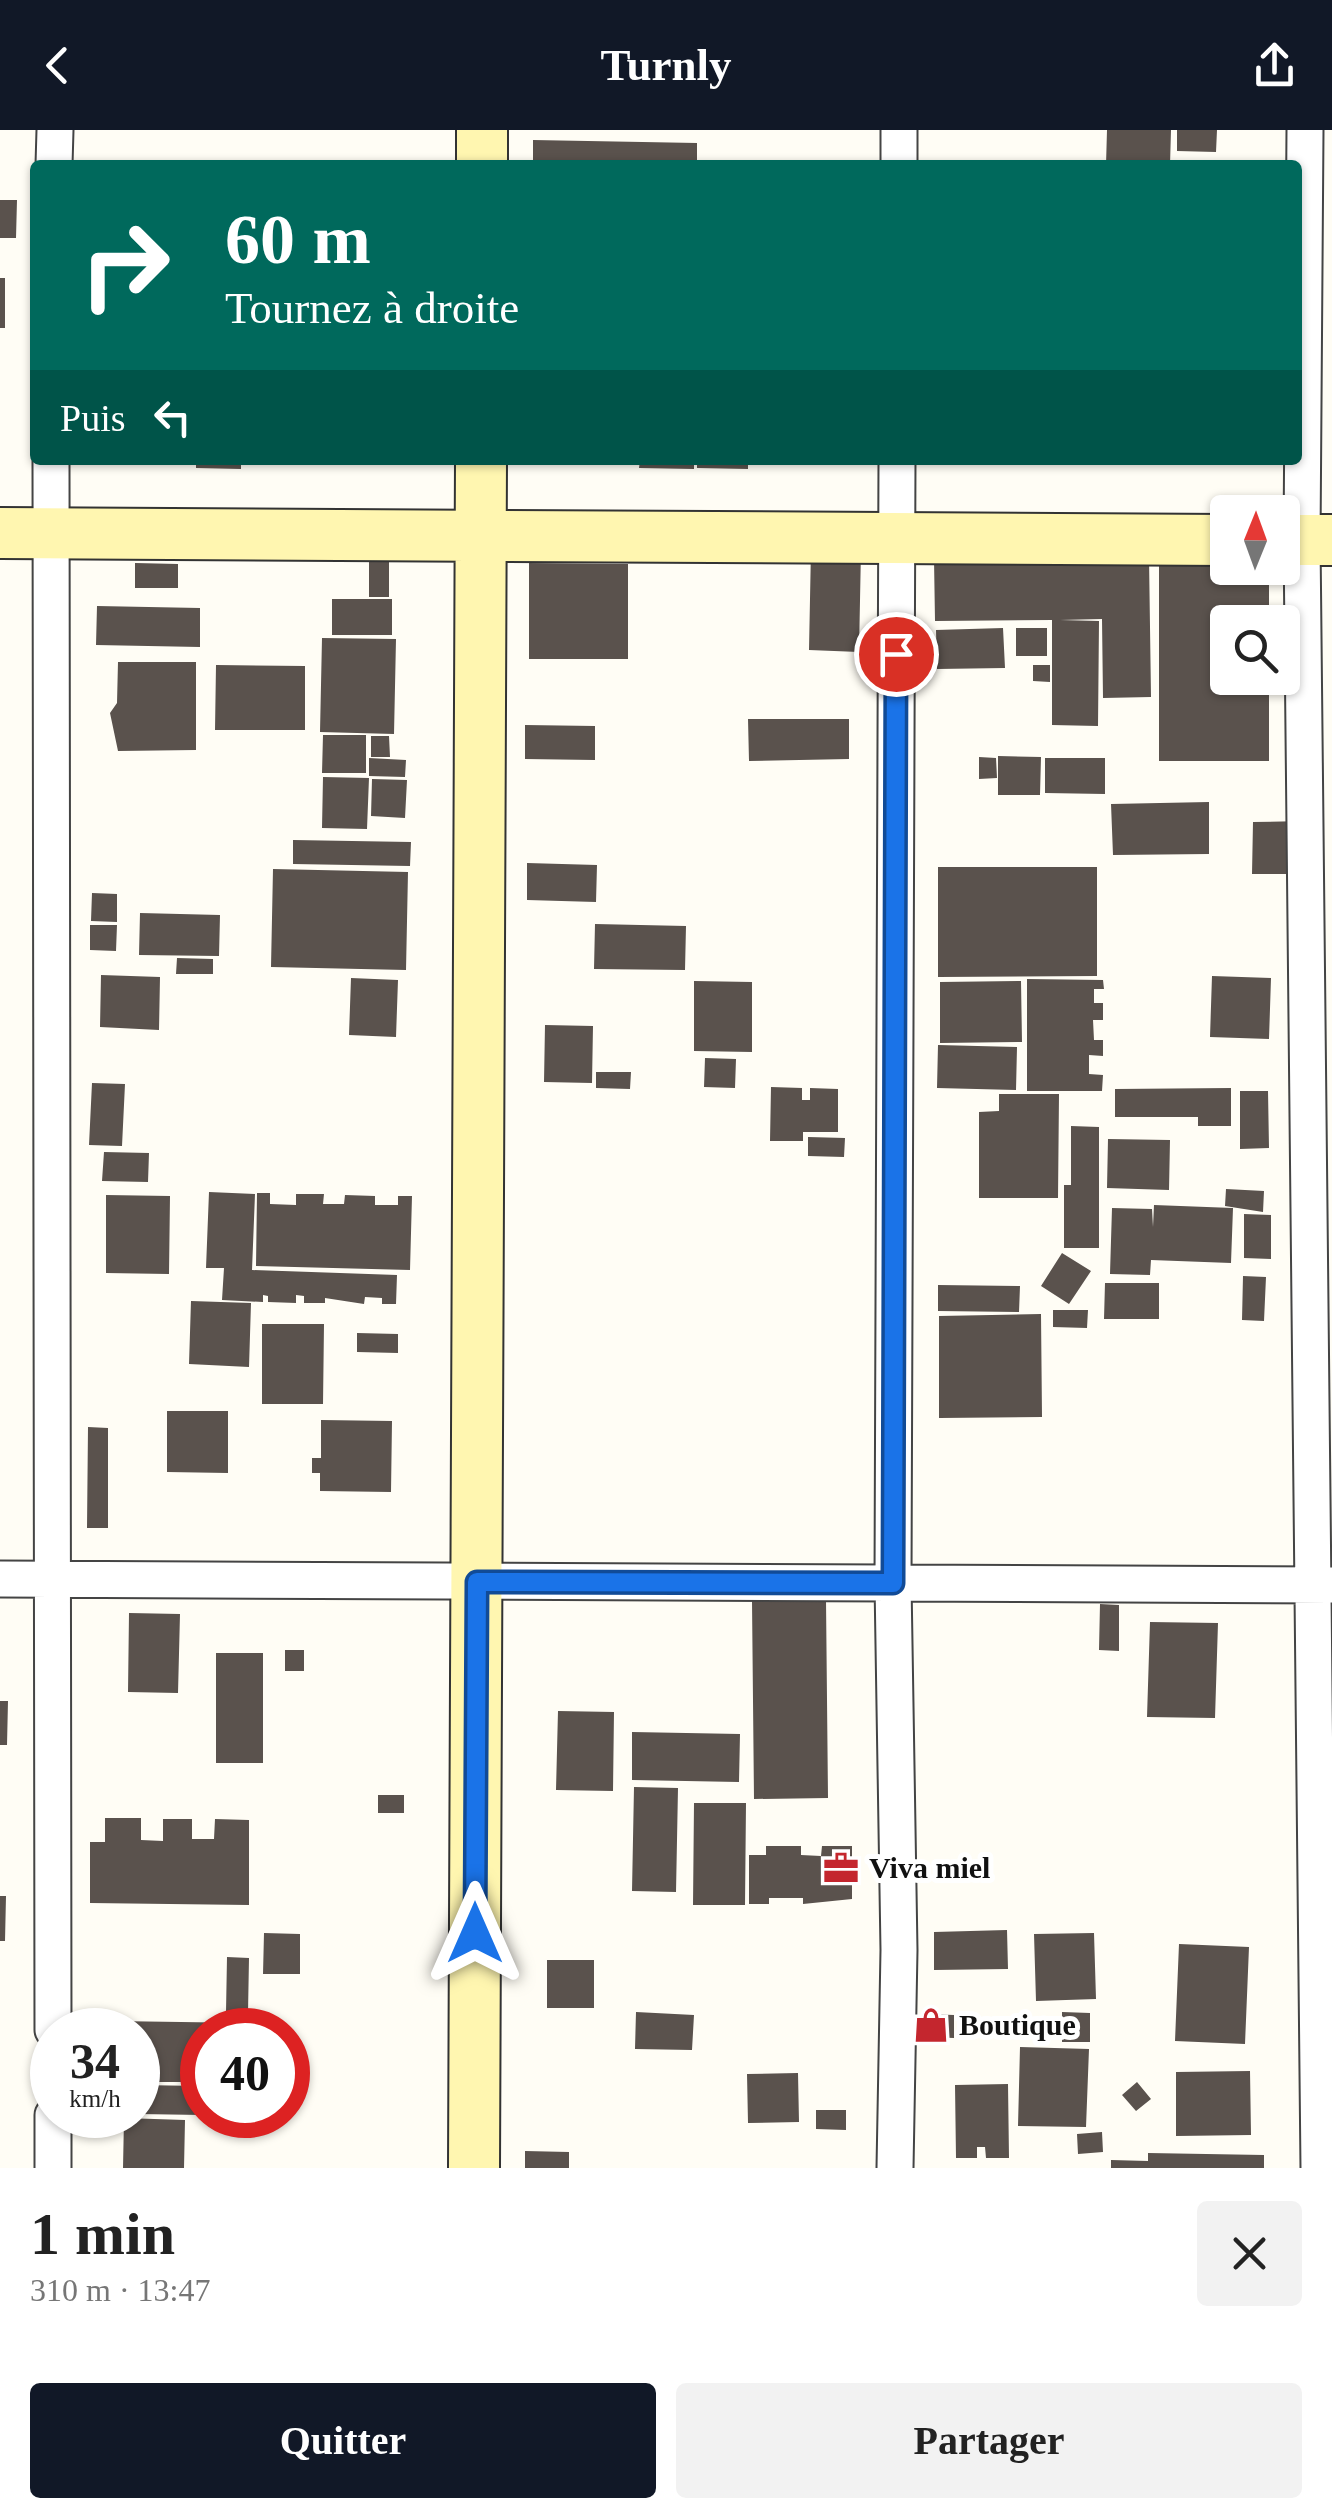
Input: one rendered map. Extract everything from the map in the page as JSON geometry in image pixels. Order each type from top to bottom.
[{"type":"street","points":[[54,160],[55,130]]},
{"type":"street","points":[[482,130],[482,160]]},
{"type":"street","points":[[899,130],[899,160]]},
{"type":"street","points":[[1305,130],[1306,540],[1320,1048],[1320,2168]]},
{"type":"street","points":[[52,465],[53,2008]]},
{"type":"street","points":[[474,2168],[481,465]]},
{"type":"street","points":[[895,2168],[897,465]]},
{"type":"street","points":[[0,533],[1210,540]]},
{"type":"street","points":[[0,1579],[1323,1585]]},
{"type":"street","points":[[53,2138],[53,2168]]},
{"type":"building","points":[[1107,130],[1171,130],[1170,160],[1106,160]]},
{"type":"building","points":[[1177,130],[1217,130],[1216,152],[1177,151]]},
{"type":"building","points":[[533,140],[697,143],[697,160],[533,160]]},
{"type":"building","points":[[0,200],[17,200],[16,238],[0,238]]},
{"type":"building","points":[[0,278],[5,278],[5,328],[0,328]]},
{"type":"building","points":[[196,465],[241,465],[241,469]]},
{"type":"building","points":[[639,465],[694,465],[694,469],[639,468]]},
{"type":"building","points":[[697,465],[748,465],[748,469]]},
{"type":"building","points":[[811,548],[861,549],[859,652],[809,650]]},
{"type":"building","points":[[1159,550],[1210,550],[1210,585],[1269,585],[1269,605],[1210,605],[1210,695],[1269,695],[1269,761],[1159,761]]},
{"type":"building","points":[[1149,557],[1151,697],[1103,698],[1102,619],[1060,620],[1099,621],[1098,726],[1052,725],[1052,620],[935,621],[934,559]]},
{"type":"building","points":[[369,561],[389,561],[389,597],[369,597]]},
{"type":"building","points":[[135,563],[178,564],[178,588],[135,588]]},
{"type":"building","points":[[529,563],[628,564],[628,659],[529,659]]},
{"type":"building","points":[[332,599],[392,599],[392,635],[332,635]]},
{"type":"building","points":[[97,606],[200,608],[200,647],[96,645]]},
{"type":"building","points":[[1003,628],[1005,668],[937,669],[936,630]]},
{"type":"building","points":[[1016,628],[1047,628],[1047,656],[1016,656]]},
{"type":"building","points":[[322,638],[396,639],[394,734],[320,732]]},
{"type":"building","points":[[118,662],[196,662],[196,750],[118,751],[110,713],[117,703]]},
{"type":"building","points":[[216,665],[305,666],[305,730],[215,730]]},
{"type":"building","points":[[1033,665],[1050,665],[1050,682],[1033,681]]},
{"type":"building","points":[[748,719],[849,719],[849,759],[749,761]]},
{"type":"building","points":[[525,725],[595,726],[595,760],[525,759]]},
{"type":"building","points":[[323,735],[366,735],[366,773],[322,773]]},
{"type":"building","points":[[371,736],[389,736],[390,757],[371,757]]},
{"type":"building","points":[[998,756],[1041,757],[1040,795],[998,795]]},
{"type":"building","points":[[979,757],[996,758],[997,778],[979,779]]},
{"type":"building","points":[[369,758],[406,760],[405,777],[369,776]]},
{"type":"building","points":[[1045,758],[1105,758],[1105,794],[1045,793]]},
{"type":"building","points":[[323,777],[369,778],[367,829],[322,828]]},
{"type":"building","points":[[372,779],[407,780],[405,818],[371,816]]},
{"type":"building","points":[[1209,802],[1209,854],[1113,855],[1111,804]]},
{"type":"building","points":[[1305,821],[1305,874],[1252,874],[1253,822]]},
{"type":"building","points":[[293,840],[411,842],[410,866],[293,864]]},
{"type":"building","points":[[527,863],[597,865],[596,902],[527,900]]},
{"type":"building","points":[[938,867],[1097,867],[1097,976],[938,977]]},
{"type":"building","points":[[273,869],[408,872],[406,970],[271,967]]},
{"type":"building","points":[[92,893],[117,894],[117,922],[91,921]]},
{"type":"building","points":[[140,913],[220,915],[219,956],[139,955]]},
{"type":"building","points":[[595,924],[686,926],[685,970],[594,969]]},
{"type":"building","points":[[90,925],[117,925],[116,951],[90,950]]},
{"type":"building","points":[[177,958],[213,959],[213,974],[176,974]]},
{"type":"building","points":[[101,975],[160,977],[159,1030],[100,1027]]},
{"type":"building","points":[[1212,976],[1271,978],[1269,1039],[1210,1037]]},
{"type":"building","points":[[351,978],[398,980],[396,1037],[349,1035]]},
{"type":"building","points":[[1027,979],[1103,980],[1104,989],[1094,989],[1094,1003],[1103,1003],[1103,1020],[1093,1020],[1094,1040],[1103,1040],[1103,1056],[1089,1055],[1089,1074],[1103,1075],[1102,1091],[1027,1091]]},
{"type":"building","points":[[694,981],[752,982],[752,1052],[694,1051]]},
{"type":"building","points":[[1021,981],[1022,1042],[940,1043],[940,982]]},
{"type":"building","points":[[545,1025],[593,1026],[592,1083],[544,1082]]},
{"type":"building","points":[[938,1045],[1017,1047],[1016,1090],[937,1088]]},
{"type":"building","points":[[705,1058],[736,1059],[735,1088],[704,1087]]},
{"type":"building","points":[[596,1072],[631,1072],[630,1089],[596,1088]]},
{"type":"building","points":[[92,1083],[125,1084],[122,1146],[89,1145]]},
{"type":"building","points":[[771,1087],[802,1088],[802,1100],[810,1100],[810,1088],[838,1089],[838,1132],[803,1132],[803,1141],[770,1141]]},
{"type":"building","points":[[1231,1088],[1231,1126],[1198,1126],[1198,1117],[1115,1117],[1115,1089]]},
{"type":"building","points":[[1240,1091],[1268,1091],[1269,1148],[1240,1149]]},
{"type":"building","points":[[999,1094],[1059,1094],[1058,1198],[979,1198],[979,1112],[999,1111]]},
{"type":"building","points":[[1071,1126],[1099,1127],[1099,1248],[1064,1248],[1064,1185],[1071,1185]]},
{"type":"building","points":[[808,1137],[845,1138],[844,1157],[808,1156]]},
{"type":"building","points":[[1108,1139],[1170,1140],[1169,1190],[1107,1188]]},
{"type":"building","points":[[104,1152],[149,1153],[148,1182],[102,1181]]},
{"type":"building","points":[[1226,1189],[1264,1191],[1263,1212],[1225,1206]]},
{"type":"building","points":[[209,1192],[255,1194],[252,1270],[397,1275],[396,1304],[382,1304],[382,1298],[365,1297],[364,1304],[325,1298],[325,1303],[304,1303],[304,1296],[296,1295],[296,1303],[268,1302],[268,1296],[263,1295],[263,1302],[222,1300],[224,1268],[206,1268]]},
{"type":"building","points":[[257,1193],[270,1193],[270,1204],[296,1205],[296,1194],[324,1194],[323,1204],[344,1204],[345,1195],[375,1196],[375,1205],[398,1205],[398,1196],[412,1196],[410,1270],[256,1266]]},
{"type":"building","points":[[106,1195],[170,1196],[169,1274],[106,1273]]},
{"type":"building","points":[[1154,1205],[1233,1208],[1231,1263],[1151,1260],[1150,1275],[1110,1274],[1112,1208],[1152,1209],[1153,1227]]},
{"type":"building","points":[[1244,1214],[1271,1215],[1271,1259],[1244,1258]]},
{"type":"building","points":[[1062,1253],[1091,1271],[1069,1304],[1041,1286]]},
{"type":"building","points":[[1243,1276],[1266,1277],[1264,1321],[1242,1320]]},
{"type":"building","points":[[1105,1283],[1159,1283],[1159,1319],[1104,1319]]},
{"type":"building","points":[[938,1285],[1020,1286],[1019,1312],[938,1311]]},
{"type":"building","points":[[191,1301],[251,1303],[249,1367],[189,1364]]},
{"type":"building","points":[[1053,1310],[1088,1310],[1087,1328],[1053,1327]]},
{"type":"building","points":[[1041,1314],[1042,1417],[939,1418],[939,1316]]},
{"type":"building","points":[[262,1324],[324,1324],[323,1404],[262,1404]]},
{"type":"building","points":[[357,1333],[398,1334],[398,1353],[357,1352]]},
{"type":"building","points":[[167,1411],[228,1411],[228,1473],[167,1472]]},
{"type":"building","points":[[321,1420],[392,1421],[391,1492],[320,1491],[320,1473],[312,1473],[312,1458],[321,1458]]},
{"type":"building","points":[[88,1427],[108,1428],[108,1528],[87,1528]]},
{"type":"building","points":[[826,1600],[828,1798],[754,1799],[752,1601]]},
{"type":"building","points":[[1100,1604],[1119,1605],[1119,1651],[1099,1650]]},
{"type":"building","points":[[129,1613],[180,1614],[178,1693],[128,1692]]},
{"type":"building","points":[[1150,1622],[1218,1623],[1215,1718],[1147,1717]]},
{"type":"building","points":[[285,1650],[304,1650],[304,1671],[285,1671]]},
{"type":"building","points":[[216,1653],[263,1653],[263,1763],[216,1763]]},
{"type":"building","points":[[0,1701],[8,1701],[7,1745],[0,1745]]},
{"type":"building","points":[[558,1711],[614,1712],[613,1791],[556,1790]]},
{"type":"building","points":[[632,1732],[740,1734],[739,1782],[632,1780]]},
{"type":"building","points":[[634,1787],[678,1788],[676,1892],[632,1891]]},
{"type":"building","points":[[378,1795],[404,1795],[404,1813],[378,1813]]},
{"type":"building","points":[[694,1803],[746,1803],[745,1905],[693,1905]]},
{"type":"building","points":[[105,1818],[141,1818],[141,1840],[163,1841],[163,1819],[192,1819],[192,1839],[214,1839],[215,1819],[249,1820],[249,1905],[90,1903],[90,1842],[105,1842]]},
{"type":"building","points":[[766,1846],[801,1846],[801,1855],[821,1856],[822,1846],[852,1846],[852,1899],[803,1904],[803,1898],[769,1898],[769,1904],[749,1904],[749,1855],[766,1855]]},
{"type":"building","points":[[0,1896],[6,1896],[5,1941],[0,1941]]},
{"type":"building","points":[[1007,1930],[1008,1969],[934,1970],[934,1932]]},
{"type":"building","points":[[264,1933],[300,1934],[300,1974],[263,1974]]},
{"type":"building","points":[[1094,1933],[1096,1999],[1036,2001],[1034,1934]]},
{"type":"building","points":[[1179,1944],[1249,1947],[1245,2044],[1175,2041]]},
{"type":"building","points":[[227,1957],[249,1958],[248,2008],[226,2008]]},
{"type":"building","points":[[547,1960],[594,1960],[594,2008],[547,2008]]},
{"type":"building","points":[[636,2012],[694,2015],[692,2050],[635,2049]]},
{"type":"building","points":[[1062,2012],[1090,2013],[1090,2042],[1062,2042]]},
{"type":"building","points":[[926,2014],[954,2015],[954,2038],[925,2037]]},
{"type":"building","points":[[160,2022],[180,2022],[180,2082],[160,2082]]},
{"type":"building","points":[[1020,2047],[1089,2049],[1086,2127],[1018,2126]]},
{"type":"building","points":[[1250,2071],[1251,2135],[1176,2136],[1176,2072]]},
{"type":"building","points":[[798,2073],[799,2122],[748,2123],[747,2074]]},
{"type":"building","points":[[1137,2082],[1151,2099],[1136,2111],[1122,2095]]},
{"type":"building","points":[[1008,2084],[1009,2158],[986,2158],[985,2147],[977,2147],[977,2158],[956,2158],[955,2085]]},
{"type":"building","points":[[160,2085],[180,2086],[180,2115],[160,2114]]},
{"type":"building","points":[[816,2110],[846,2110],[846,2130],[816,2129]]},
{"type":"building","points":[[160,2119],[180,2120],[180,2138],[185,2138],[184,2168],[123,2168],[124,2138],[160,2138]]},
{"type":"building","points":[[1102,2132],[1103,2152],[1078,2154],[1077,2134]]},
{"type":"building","points":[[525,2151],[569,2152],[569,2168],[525,2168]]},
{"type":"building","points":[[1148,2153],[1264,2155],[1264,2168],[1111,2168],[1111,2160],[1148,2161]]},
{"type":"place","name":"Viva miel","points":[[841,1868]]},
{"type":"place","name":"Boutique","points":[[931,2025]]},
{"type":"route","points":[[475,1933],[477,1582],[893,1583],[896,654]]}]
